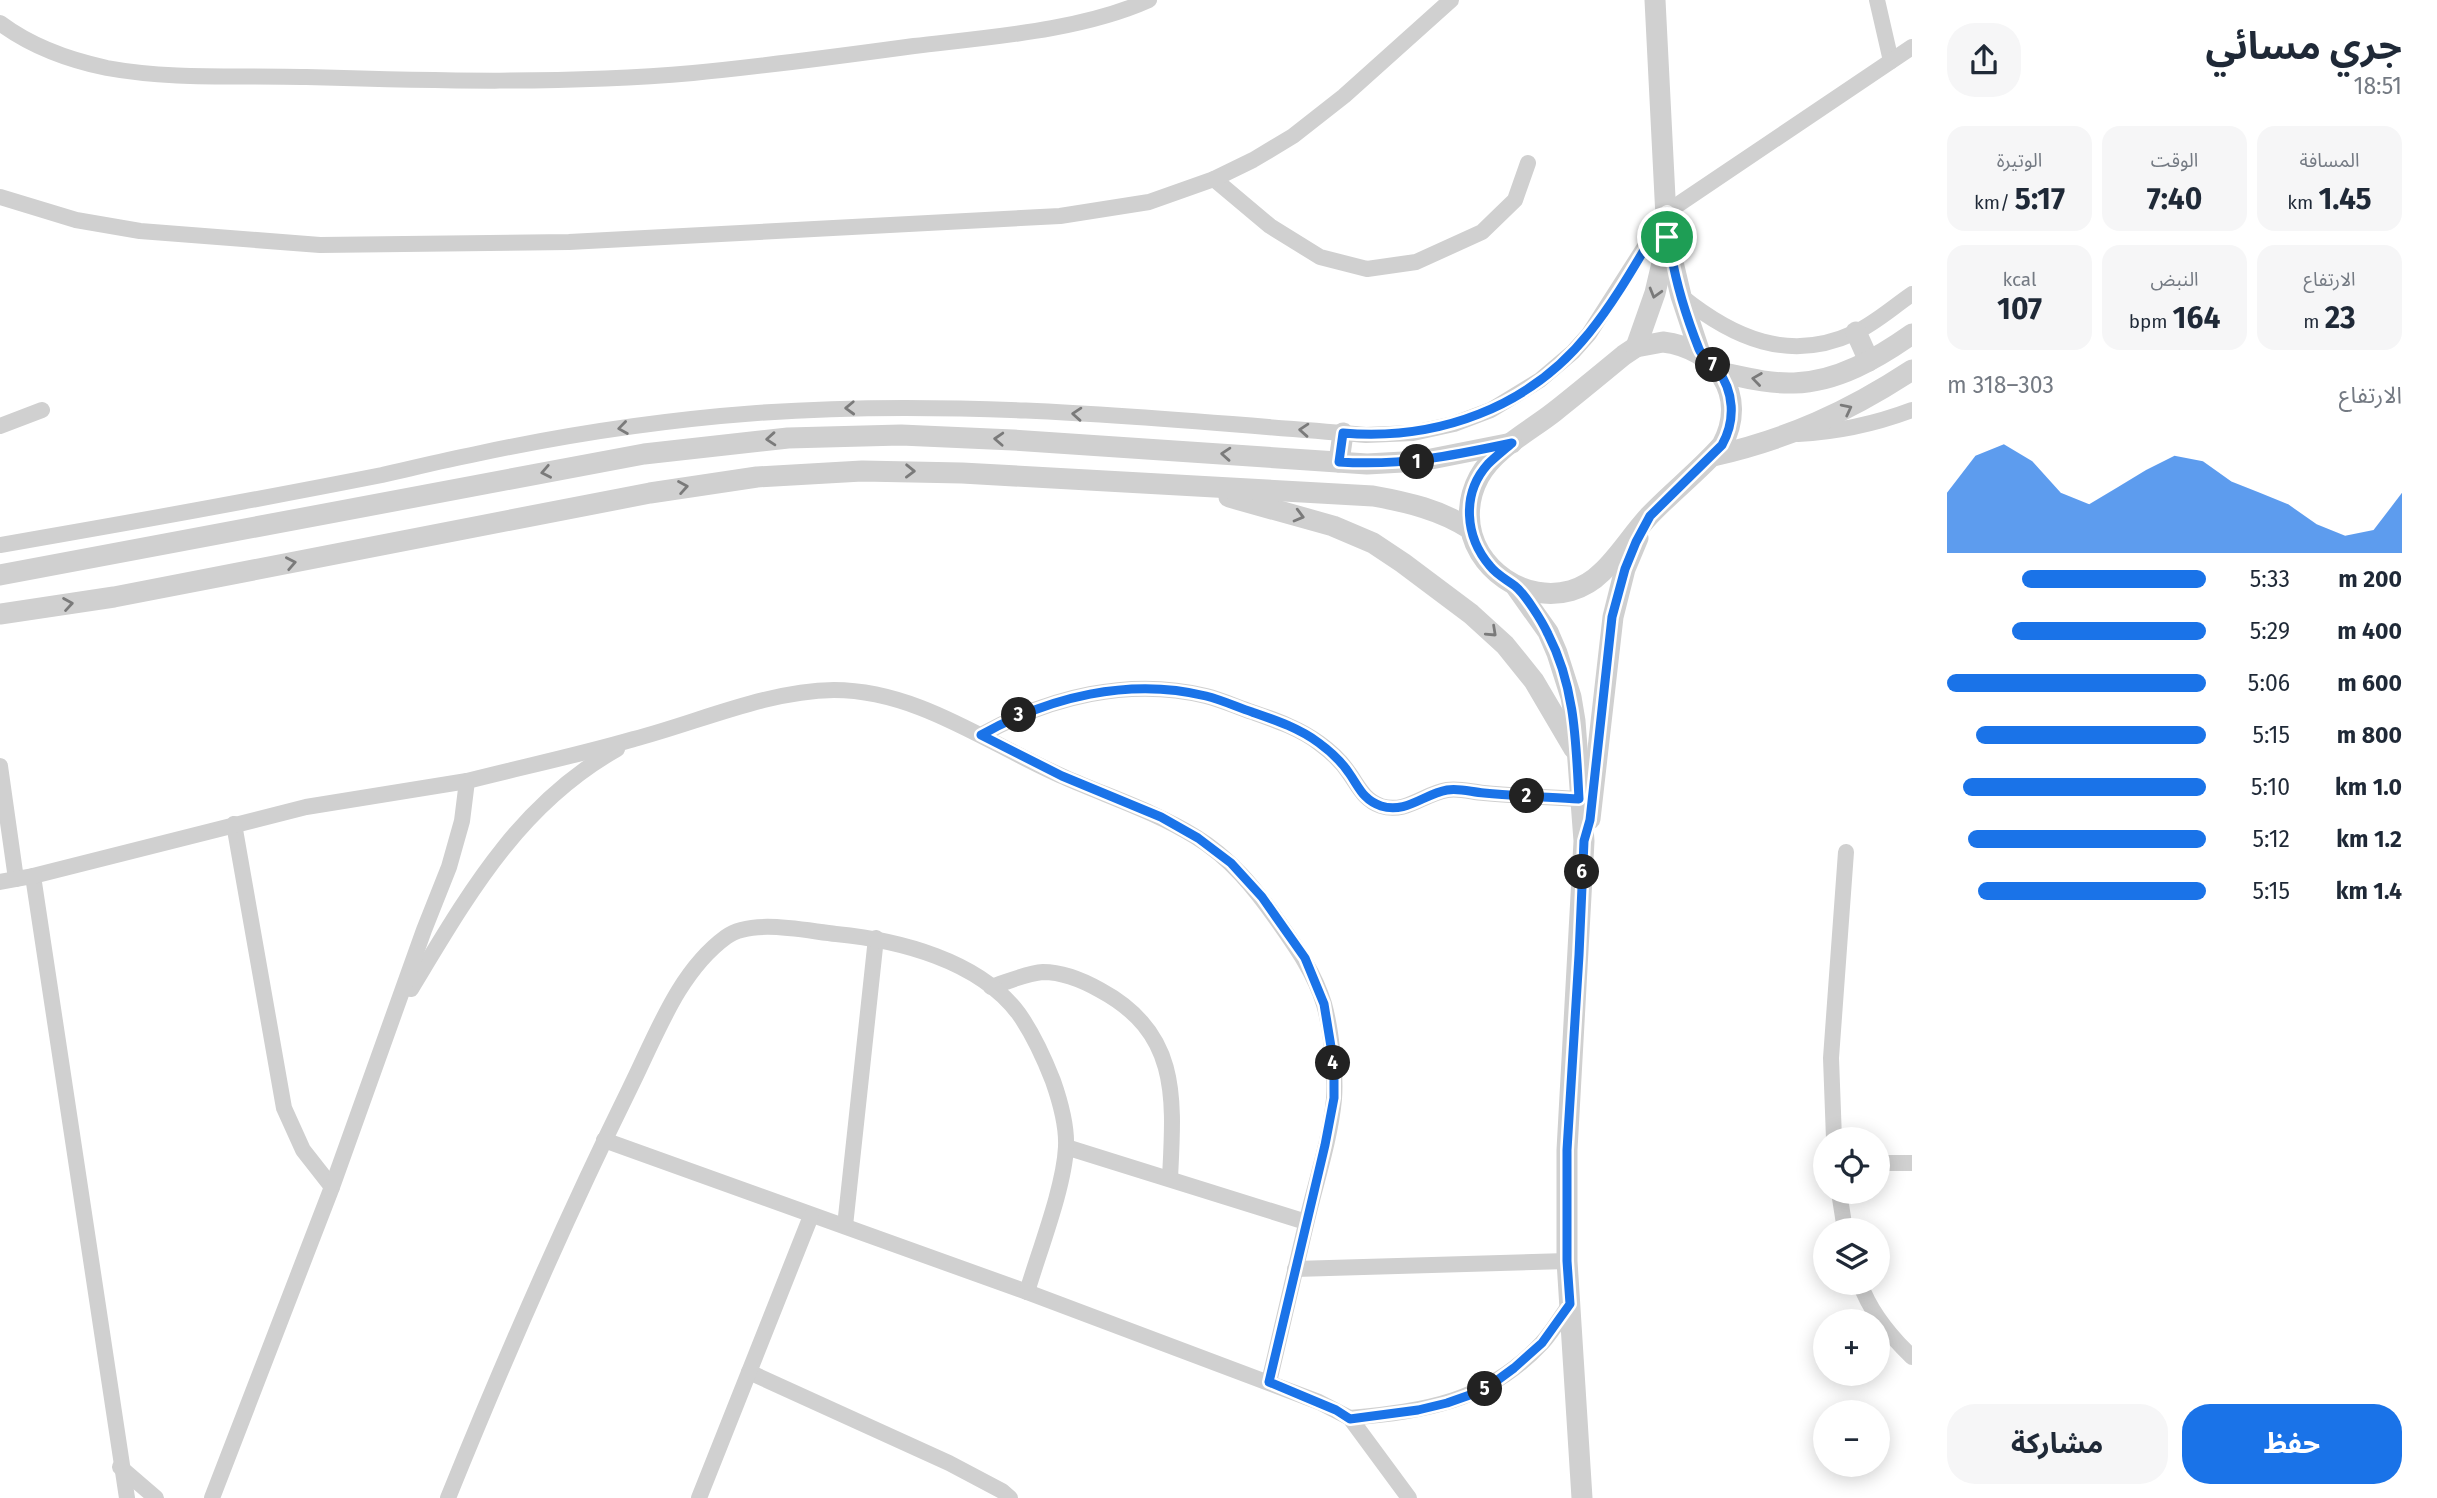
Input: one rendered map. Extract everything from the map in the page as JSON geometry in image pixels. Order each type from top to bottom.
[{"type":"street","points":[[0,23],[42,48],[76,61],[111,68],[176,75],[442,81],[691,73],[817,59],[1091,20],[1149,0]]},
{"type":"street","points":[[0,197],[76,220],[139,231],[320,245],[569,242],[1060,216],[1149,202],[1253,160],[1293,136],[1344,96],[1451,0]]},
{"type":"street","points":[[1636,347],[1655,293],[1667,237],[1655,0]]},
{"type":"street","points":[[1877,0],[1891,61]]},
{"type":"street","points":[[0,545],[201,510],[548,440],[635,426],[756,413],[824,409],[963,408],[1046,411],[1343,433],[1390,435],[1433,429],[1482,414],[1525,391],[1555,368],[1589,334],[1667,212],[1912,47]]},
{"type":"street","points":[[1214,178],[1270,226],[1320,257],[1367,269],[1416,262],[1482,232],[1515,200],[1528,163]]},
{"type":"street","points":[[1667,237],[1681,296],[1700,353]]},
{"type":"street","points":[[1681,296],[1718,323],[1773,345],[1787,347],[1815,346],[1856,332],[1912,294]]},
{"type":"street","points":[[1856,332],[1869,361]]},
{"type":"street","points":[[1719,372],[1794,383],[1834,375],[1869,361],[1912,334]]},
{"type":"street","points":[[1662,342],[1689,347],[1700,353],[1719,372],[1730,396],[1731,421],[1728,433],[1713,456],[1650,516],[1603,571],[1580,587],[1553,594],[1528,591],[1506,581],[1488,564],[1474,542],[1470,529],[1470,502],[1479,476],[1488,464],[1636,347],[1662,342]]},
{"type":"street","points":[[1713,456],[1789,435],[1849,409],[1912,370]]},
{"type":"street","points":[[1891,418],[1912,403]]},
{"type":"street","points":[[0,426],[42,410]]},
{"type":"street","points":[[1789,435],[1845,430],[1912,410]]},
{"type":"street","points":[[1339,462],[1343,433]]},
{"type":"street","points":[[0,575],[644,454],[751,440],[844,435],[957,436],[1367,464],[1422,461],[1512,443]]},
{"type":"street","points":[[0,614],[114,597],[650,493],[757,477],[824,472],[912,471],[1373,496],[1424,508],[1453,518],[1470,529]]},
{"type":"street","points":[[1186,485],[1333,526],[1373,543],[1396,558],[1471,614],[1505,645],[1534,681],[1576,752]]},
{"type":"street","points":[[1584,841],[1590,820],[1612,617],[1625,569],[1650,516]]},
{"type":"street","points":[[1516,587],[1548,632],[1571,697],[1584,841],[1567,1150],[1567,1261],[1582,1498]]},
{"type":"street","points":[[0,766],[8,881],[306,807],[467,780],[634,739],[789,695],[835,690],[880,694],[928,711],[1062,776],[1161,817],[1198,838],[1231,863],[1262,897],[1305,958],[1324,1004],[1334,1065],[1334,1098],[1269,1382]]},
{"type":"street","points":[[981,735],[1024,713],[1072,697],[1126,690],[1180,692],[1207,696],[1308,735],[1336,757],[1362,794],[1379,805],[1406,806],[1435,793],[1458,789],[1579,799]]},
{"type":"street","points":[[395,1015],[480,877],[518,829],[584,770],[634,739]]},
{"type":"street","points":[[198,1498],[216,1491],[332,1187],[449,867],[462,821],[467,780]]},
{"type":"street","points":[[234,824],[282,1100],[289,1123],[303,1150],[332,1187]]},
{"type":"street","points":[[1834,1127],[1831,1058],[1846,852]]},
{"type":"street","points":[[33,876],[120,1467],[127,1498]]},
{"type":"street","points":[[448,1498],[604,1140],[675,998],[703,957],[729,934],[758,926],[876,938],[918,949],[991,986],[1018,1013],[1045,1058],[1060,1101],[1066,1147],[1058,1188],[1027,1292]]},
{"type":"street","points":[[845,1226],[876,938]]},
{"type":"street","points":[[991,986],[1043,972],[1065,975],[1086,982],[1117,999],[1139,1017],[1155,1040],[1169,1078],[1173,1109],[1170,1178]]},
{"type":"street","points":[[604,1140],[1027,1292],[1328,1406],[1350,1419],[1409,1498]]},
{"type":"street","points":[[1066,1147],[1306,1222]]},
{"type":"street","points":[[1890,1163],[1912,1163]]},
{"type":"street","points":[[699,1498],[811,1216]]},
{"type":"street","points":[[1295,1269],[1567,1261]]},
{"type":"street","points":[[1864,1295],[1889,1335],[1912,1357]]},
{"type":"street","points":[[1350,1419],[1418,1410],[1484,1390],[1542,1343],[1570,1304]]},
{"type":"street","points":[[749,1372],[949,1463],[1010,1498]]},
{"type":"street","points":[[120,1467],[156,1498]]},
{"type":"route","points":[[1667,212],[1667,237],[1681,296],[1700,353],[1711,362],[1726,383],[1732,408],[1731,421],[1722,445],[1713,456],[1650,516],[1625,569],[1612,617],[1590,820],[1584,841],[1567,1150],[1567,1261],[1570,1304],[1542,1343],[1484,1390],[1418,1410],[1350,1419],[1319,1402],[1269,1382],[1334,1098],[1334,1065],[1324,1004],[1305,958],[1262,897],[1231,863],[1198,838],[1161,817],[1062,776],[981,735],[1024,713],[1072,697],[1126,690],[1180,692],[1207,696],[1308,735],[1336,757],[1362,794],[1379,805],[1397,808],[1435,793],[1458,789],[1480,793],[1579,799],[1575,721],[1571,697],[1557,653],[1548,632],[1516,587],[1496,573],[1480,554],[1470,529],[1470,502],[1479,476],[1488,464],[1512,443],[1448,458],[1367,464],[1339,462],[1343,433],[1413,433],[1454,424],[1509,401],[1555,368],[1589,334],[1667,212]]}]
